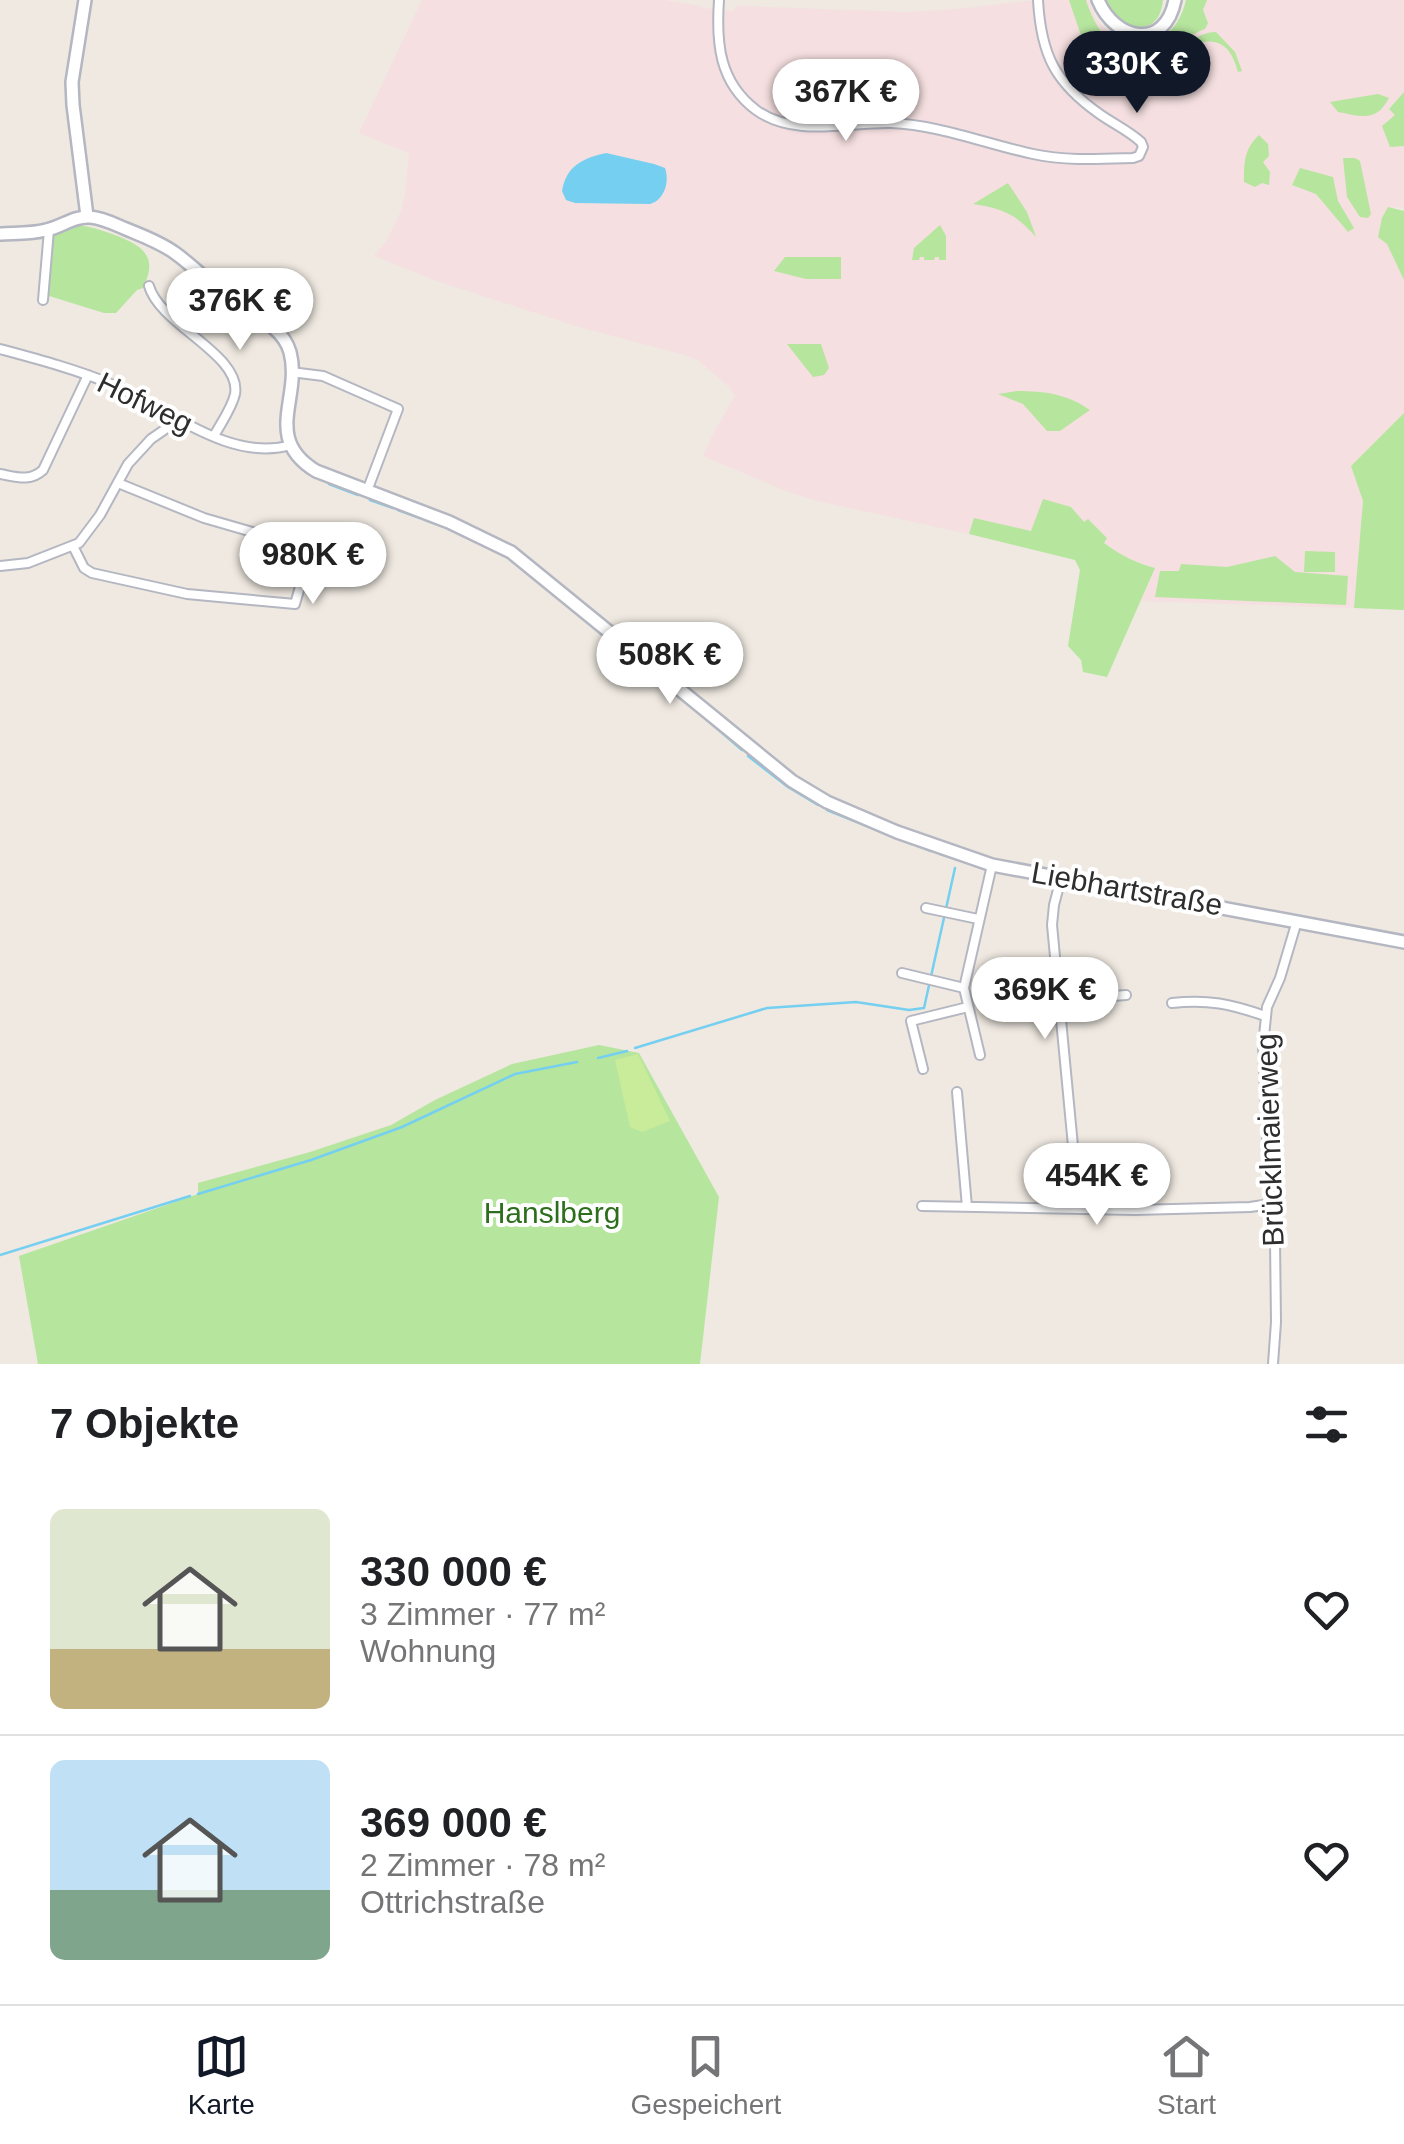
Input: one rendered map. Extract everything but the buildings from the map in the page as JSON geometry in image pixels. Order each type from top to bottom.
[{"type":"street","points":[[85,0],[72,82],[87,216]]},
{"type":"street","points":[[719,0],[718,34],[724,72],[748,104],[776,120],[809,127],[874,123],[920,126],[1050,157],[1140,156],[1141,142],[1080,99],[1053,68],[1040,30],[1038,0]]},
{"type":"street","points":[[1098,0],[1104,14],[1119,28],[1140,34],[1161,28],[1175,0]]},
{"type":"street","points":[[0,234],[49,230],[87,216],[162,244],[187,262],[230,300],[272,325],[289,350],[286,422],[290,445]]},
{"type":"street","points":[[43,300],[49,230]]},
{"type":"street","points":[[149,286],[154,298],[233,377],[235,398],[214,436]]},
{"type":"street","name":"Hofweg","points":[[0,349],[88,375],[239,446],[267,450],[290,445]]},
{"type":"street","points":[[291,372],[322,376],[398,409],[366,491]]},
{"type":"street","points":[[0,474],[24,479],[44,470],[88,375]]},
{"type":"street","points":[[0,566],[28,563],[73,546],[89,531],[139,450],[180,419]]},
{"type":"street","name":"Liebhartstraße","points":[[290,445],[316,472],[448,522],[511,552],[792,781],[827,802],[991,868],[1404,942]]},
{"type":"street","points":[[73,546],[84,568],[92,574],[188,594],[295,604],[311,549],[204,518],[118,483]]},
{"type":"street","points":[[980,1054],[964,988],[991,868]]},
{"type":"street","points":[[1062,878],[1052,925],[1079,1210]]},
{"type":"street","points":[[926,908],[978,919]]},
{"type":"street","name":"Brücklmaierweg","points":[[1273,1364],[1275,1239],[1263,1046],[1265,1016],[1296,921]]},
{"type":"street","points":[[902,973],[964,988]]},
{"type":"street","points":[[1060,1000],[1126,995]]},
{"type":"street","points":[[1172,1002],[1209,1000],[1265,1016]]},
{"type":"street","points":[[924,1069],[911,1021],[968,1007]]},
{"type":"street","points":[[958,1092],[967,1207]]},
{"type":"street","points":[[922,1206],[1149,1210],[1270,1204]]},
{"type":"shaded area","points":[[422,0],[665,0],[733,11],[738,6],[906,12],[1036,0],[1089,0],[1095,17],[1107,31],[1125,42],[1142,44],[1169,34],[1180,20],[1186,0],[1404,0],[1404,92],[1389,108],[1395,115],[1390,146],[1404,146],[1404,207],[1388,208],[1387,244],[1404,280],[1404,413],[1351,466],[1363,501],[1354,608],[1141,601],[1155,568],[1128,559],[1104,543],[1107,538],[1089,520],[1084,523],[1071,507],[1044,500],[1031,532],[975,518],[969,534],[786,491],[703,456],[735,396],[699,361],[579,327],[434,280],[374,256],[401,211],[409,153],[359,133]]},
{"type":"green space","points":[[1069,0],[1086,0],[1106,38],[1133,54],[1167,54],[1199,36],[1216,32],[1235,52],[1242,71],[1238,72],[1223,45],[1204,42],[1164,70],[1129,79],[1082,56],[1080,48],[1085,47]]},
{"type":"green space","points":[[1105,0],[1163,0],[1154,22],[1138,27],[1119,18]]},
{"type":"green space","points":[[1186,0],[1207,0],[1203,10],[1208,23],[1205,29],[1173,47],[1152,52],[1135,49],[1106,33],[1133,43],[1156,41],[1175,26]]},
{"type":"green space","points":[[1404,92],[1404,146],[1390,147],[1382,126],[1395,115],[1389,109]]},
{"type":"green space","points":[[1378,94],[1389,98],[1379,111],[1367,116],[1338,112],[1330,102]]},
{"type":"green space","points":[[1259,135],[1268,144],[1269,156],[1263,162],[1270,172],[1269,185],[1255,187],[1244,182],[1244,169],[1248,151]]},
{"type":"green space","points":[[1343,158],[1360,161],[1371,214],[1368,218],[1360,217],[1347,197]]},
{"type":"green space","points":[[1300,168],[1333,177],[1338,201],[1354,228],[1348,232],[1316,194],[1292,185]]},
{"type":"green space","points":[[1008,183],[1027,212],[1036,237],[1009,214],[973,204]]},
{"type":"green space","points":[[1388,207],[1404,211],[1404,280],[1387,244],[1378,237]]},
{"type":"green space","points":[[75,225],[125,239],[145,253],[149,267],[143,288],[116,313],[46,295],[52,233]]},
{"type":"green space","points":[[940,225],[946,236],[946,260],[912,260],[914,248]]},
{"type":"green space","points":[[785,257],[841,257],[841,279],[806,279],[774,271]]},
{"type":"green space","points":[[787,344],[821,344],[829,368],[824,375],[813,377]]},
{"type":"green space","points":[[998,394],[1055,394],[1090,410],[1060,431],[1047,431],[1023,404]]},
{"type":"green space","points":[[1404,413],[1404,610],[1354,608],[1363,501],[1351,466]]},
{"type":"green space","points":[[1043,499],[1071,507],[1107,538],[1104,543],[1155,568],[1107,677],[1083,672],[1081,660],[1068,646],[1080,570],[1075,560],[969,534],[974,518],[1031,531]]},
{"type":"green space","points":[[1305,551],[1335,552],[1335,572],[1304,572]]},
{"type":"green space","points":[[1275,556],[1295,572],[1348,576],[1346,605],[1155,597],[1160,571],[1179,571],[1181,564],[1227,567]]},
{"type":"green space","name":"Hanslberg","points":[[599,1045],[639,1053],[719,1197],[700,1364],[38,1364],[19,1256],[198,1194],[198,1183],[391,1125],[512,1064]]},
{"type":"green space","points":[[638,1054],[670,1121],[642,1132],[630,1127],[615,1060]]},
{"type":"water","points":[[606,153],[665,168],[666,184],[659,199],[650,204],[566,200],[562,191],[572,169]]},
{"type":"waterway","points":[[329,484],[358,495]]},
{"type":"waterway","points":[[370,500],[393,508]]},
{"type":"waterway","points":[[398,510],[420,518]]},
{"type":"waterway","points":[[425,520],[442,526]]},
{"type":"waterway","points":[[449,529],[462,534]]},
{"type":"waterway","points":[[497,551],[504,556]]},
{"type":"waterway","points":[[511,560],[529,574]]},
{"type":"waterway","points":[[642,666],[690,706]]},
{"type":"waterway","points":[[699,713],[742,750]]},
{"type":"waterway","points":[[748,756],[818,805]]},
{"type":"waterway","points":[[827,810],[912,844]]},
{"type":"waterway","points":[[918,846],[931,851]]},
{"type":"waterway","points":[[940,854],[981,867]]},
{"type":"waterway","points":[[635,1048],[767,1008],[856,1002],[909,1010],[924,1008],[955,868]]},
{"type":"waterway","points":[[1352,938],[1404,948]]},
{"type":"waterway","points":[[598,1058],[627,1051]]},
{"type":"waterway","points":[[198,1194],[402,1127],[515,1074],[577,1062]]},
{"type":"waterway","points":[[0,1255],[190,1196]]}]
